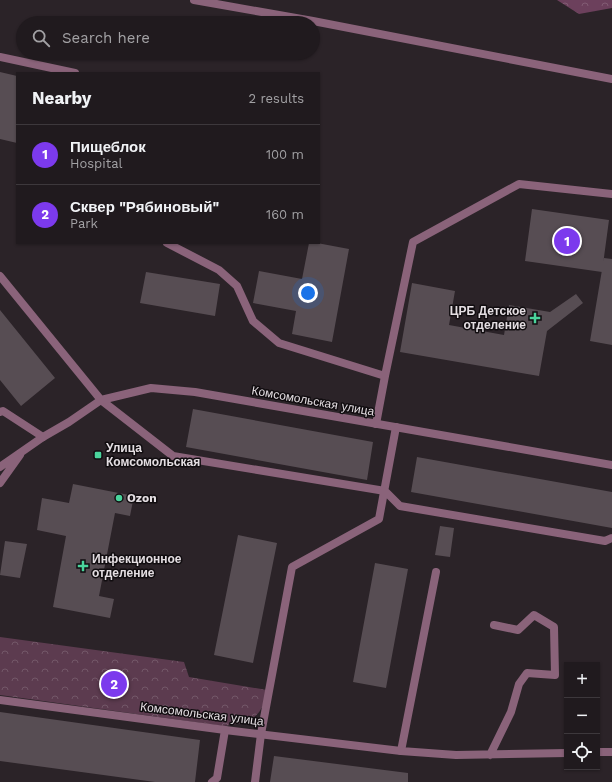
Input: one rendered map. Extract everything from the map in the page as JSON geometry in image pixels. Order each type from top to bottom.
[{"type":"street","points":[[194,0],[285,16]]},
{"type":"street","points":[[320,22],[612,79]]},
{"type":"street","points":[[0,57],[70,72]]},
{"type":"street","points":[[376,424],[413,242],[519,184],[612,194]]},
{"type":"street","points":[[169,244],[219,270],[233,282],[237,286],[253,321],[279,343],[385,376]]},
{"type":"street","points":[[0,276],[101,400],[173,456],[384,491],[400,506],[605,541],[612,538]]},
{"type":"street","name":"Комсомольская улица","points":[[0,467],[43,437],[69,422],[101,400],[151,388],[195,392],[612,465]]},
{"type":"street","points":[[0,412],[3,411],[43,437]]},
{"type":"street","points":[[255,782],[261,734],[292,568],[379,519],[396,427]]},
{"type":"street","name":"Комсомольская улица","points":[[0,483],[24,450]]},
{"type":"street","points":[[401,751],[436,572]]},
{"type":"street","points":[[490,754],[511,712],[519,684],[527,673],[555,675],[554,627],[534,615],[518,630],[494,625]]},
{"type":"street","name":"Комсомольская улица","points":[[0,700],[225,730],[401,751],[456,755],[564,753]]},
{"type":"street","points":[[212,782],[217,778],[225,730]]},
{"type":"street","points":[[600,752],[612,752]]},
{"type":"green space","points":[[557,0],[612,0],[612,8],[579,14]]},
{"type":"green space","points":[[0,637],[184,662],[189,677],[267,690],[262,707],[258,714],[245,722],[223,726],[0,695]]},
{"type":"building","points":[[0,72],[16,76],[16,143],[0,139]]},
{"type":"building","points":[[532,209],[609,220],[602,272],[525,261]]},
{"type":"building","points":[[309,244],[320,244],[349,249],[332,342],[292,334],[296,311],[253,303],[259,271],[302,279]]},
{"type":"building","points":[[604,258],[612,259],[612,345],[590,341]]},
{"type":"building","points":[[146,272],[220,284],[215,316],[140,303]]},
{"type":"building","name":"ЦРБ Детское отделение","points":[[412,283],[455,291],[449,325],[504,335],[509,305],[550,312],[576,294],[583,303],[547,331],[539,376],[400,352]]},
{"type":"building","points":[[0,310],[55,378],[21,406],[0,380]]},
{"type":"building","points":[[193,409],[373,442],[367,480],[186,447]]},
{"type":"building","points":[[417,457],[612,492],[612,528],[411,492]]},
{"type":"building","name":"Инфекционное отделение","points":[[73,484],[134,496],[130,516],[115,513],[99,596],[114,599],[110,618],[53,607],[66,536],[37,530],[42,498],[69,503]]},
{"type":"building","points":[[440,526],[454,528],[450,557],[435,555]]},
{"type":"building","points":[[238,535],[277,543],[253,663],[214,655]]},
{"type":"building","points":[[5,541],[27,544],[20,578],[0,575]]},
{"type":"building","points":[[375,563],[408,569],[386,688],[353,682]]},
{"type":"building","points":[[0,712],[200,740],[195,782],[155,782],[0,761]]},
{"type":"building","points":[[274,756],[408,773],[408,782],[270,782]]},
{"type":"place","name":"Пищеблок","points":[[567,241]]},
{"type":"place","name":"ЦРБ Детское отделение","points":[[535,318]]},
{"type":"place","name":"Улица Комсомольская","points":[[98,455]]},
{"type":"place","name":"Ozon","points":[[119,498]]},
{"type":"place","name":"Инфекционное отделение","points":[[83,566]]},
{"type":"place","name":"Сквер \"Рябиновый\"","points":[[114,684]]}]
